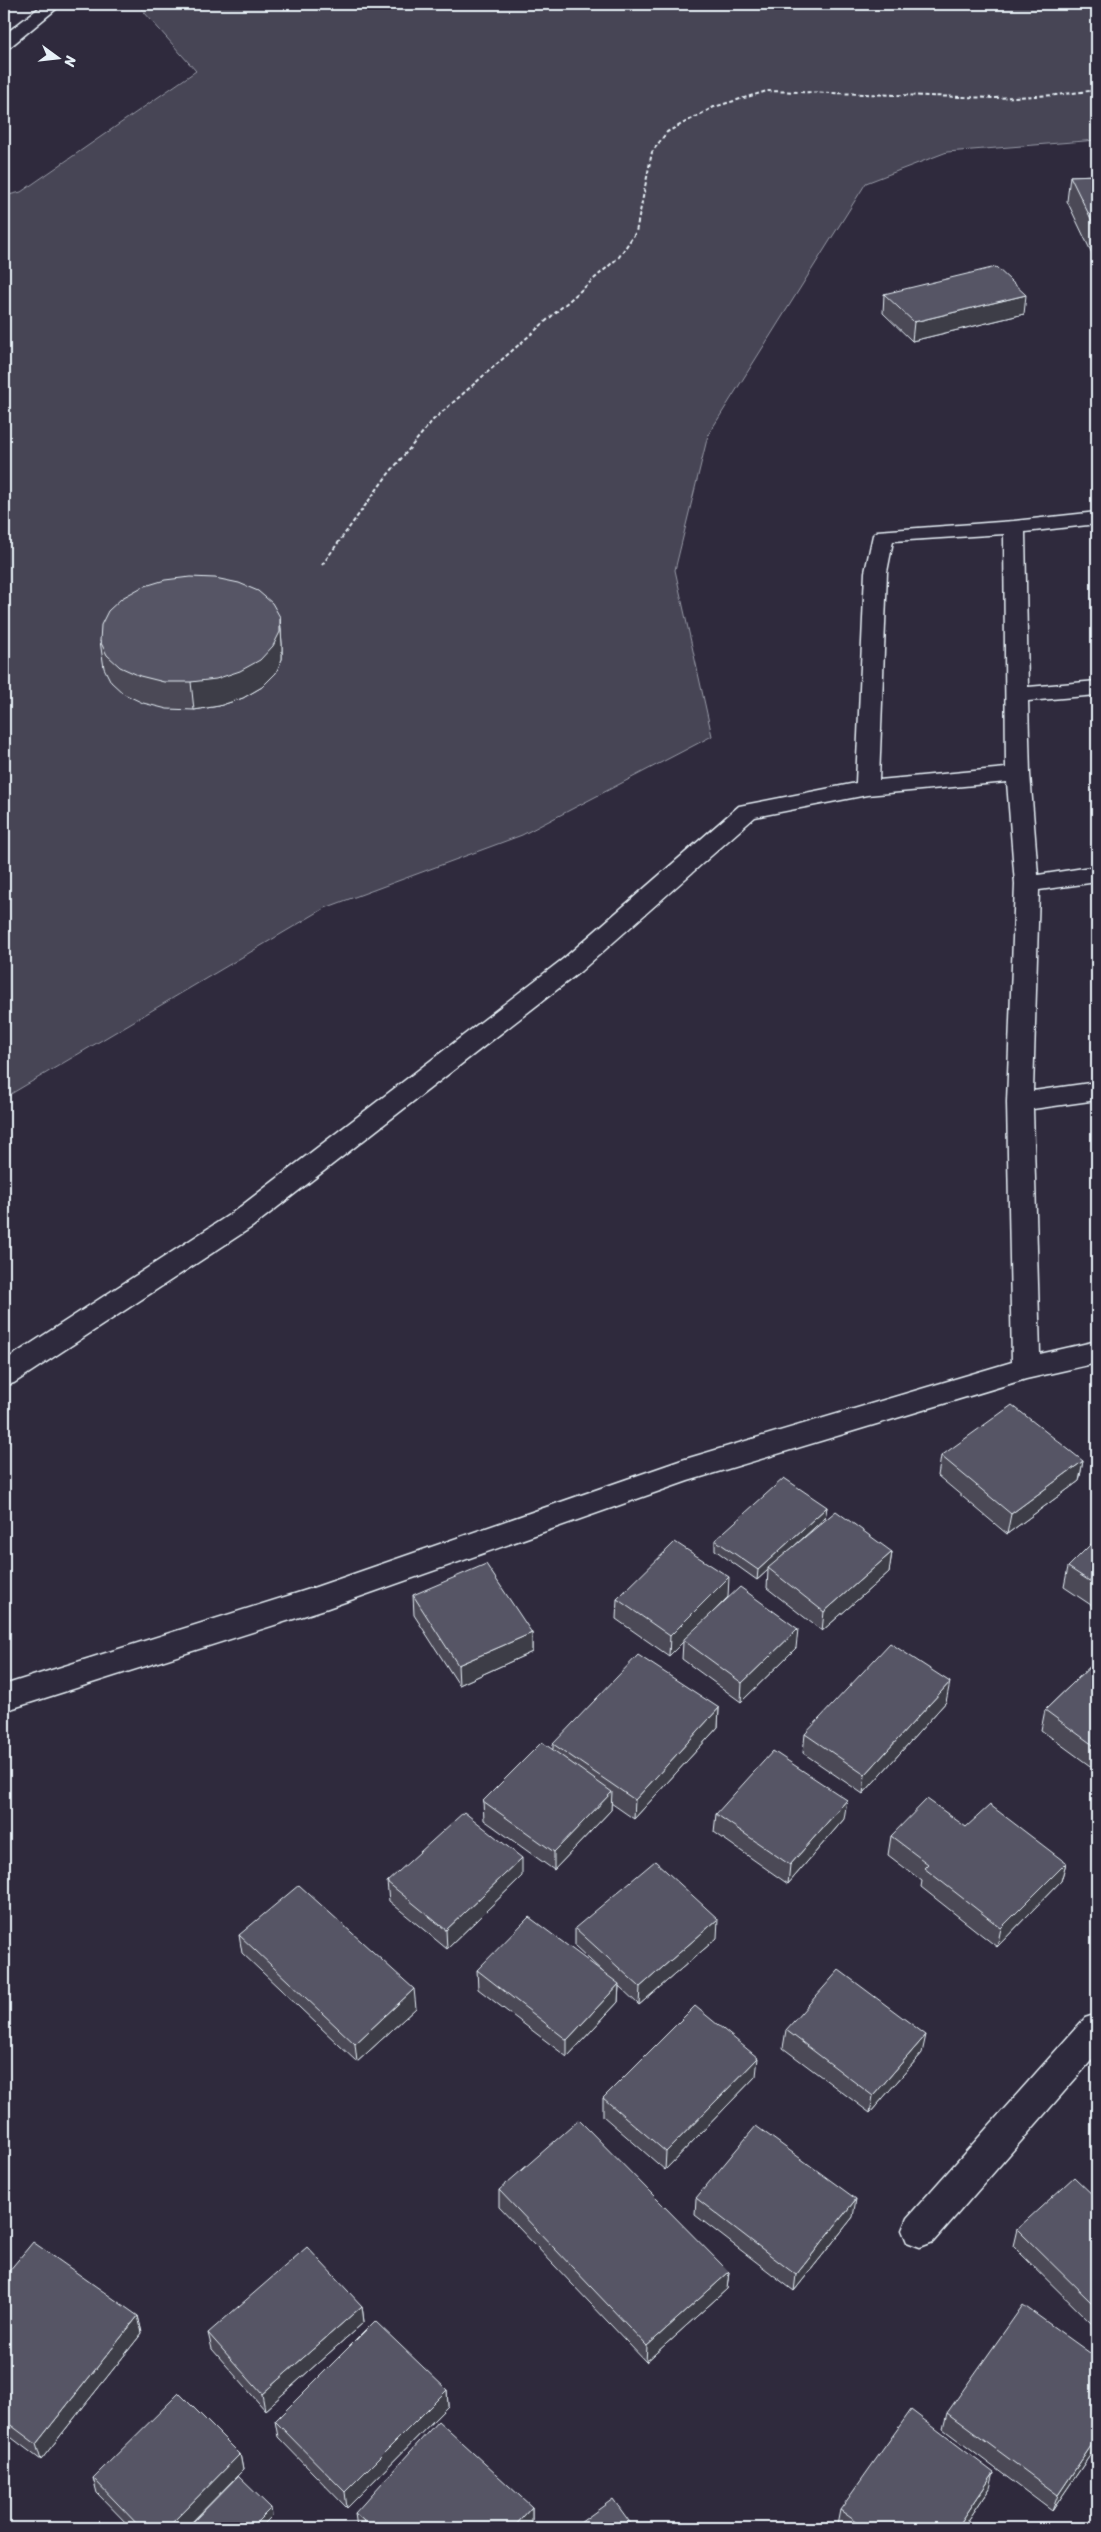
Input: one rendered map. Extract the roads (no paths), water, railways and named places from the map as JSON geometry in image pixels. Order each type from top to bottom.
[{"type":"street","points":[[4,42],[54,4]]},
{"type":"street","points":[[867,788],[876,572],[884,534],[1014,527],[1097,518]]},
{"type":"street","points":[[1014,527],[1018,774],[1026,884],[1020,1102],[1026,1368]]},
{"type":"street","points":[[1016,695],[1097,688]]},
{"type":"street","points":[[4,1375],[242,1220],[572,965],[747,811],[867,788],[1018,774]]},
{"type":"street","points":[[1026,884],[1097,874]]},
{"type":"street","points":[[1020,1102],[1097,1091]]},
{"type":"street","points":[[4,1698],[314,1600],[682,1471],[1026,1368],[1097,1352]]},
{"type":"street","points":[[920,2230],[1097,2029]]}]
